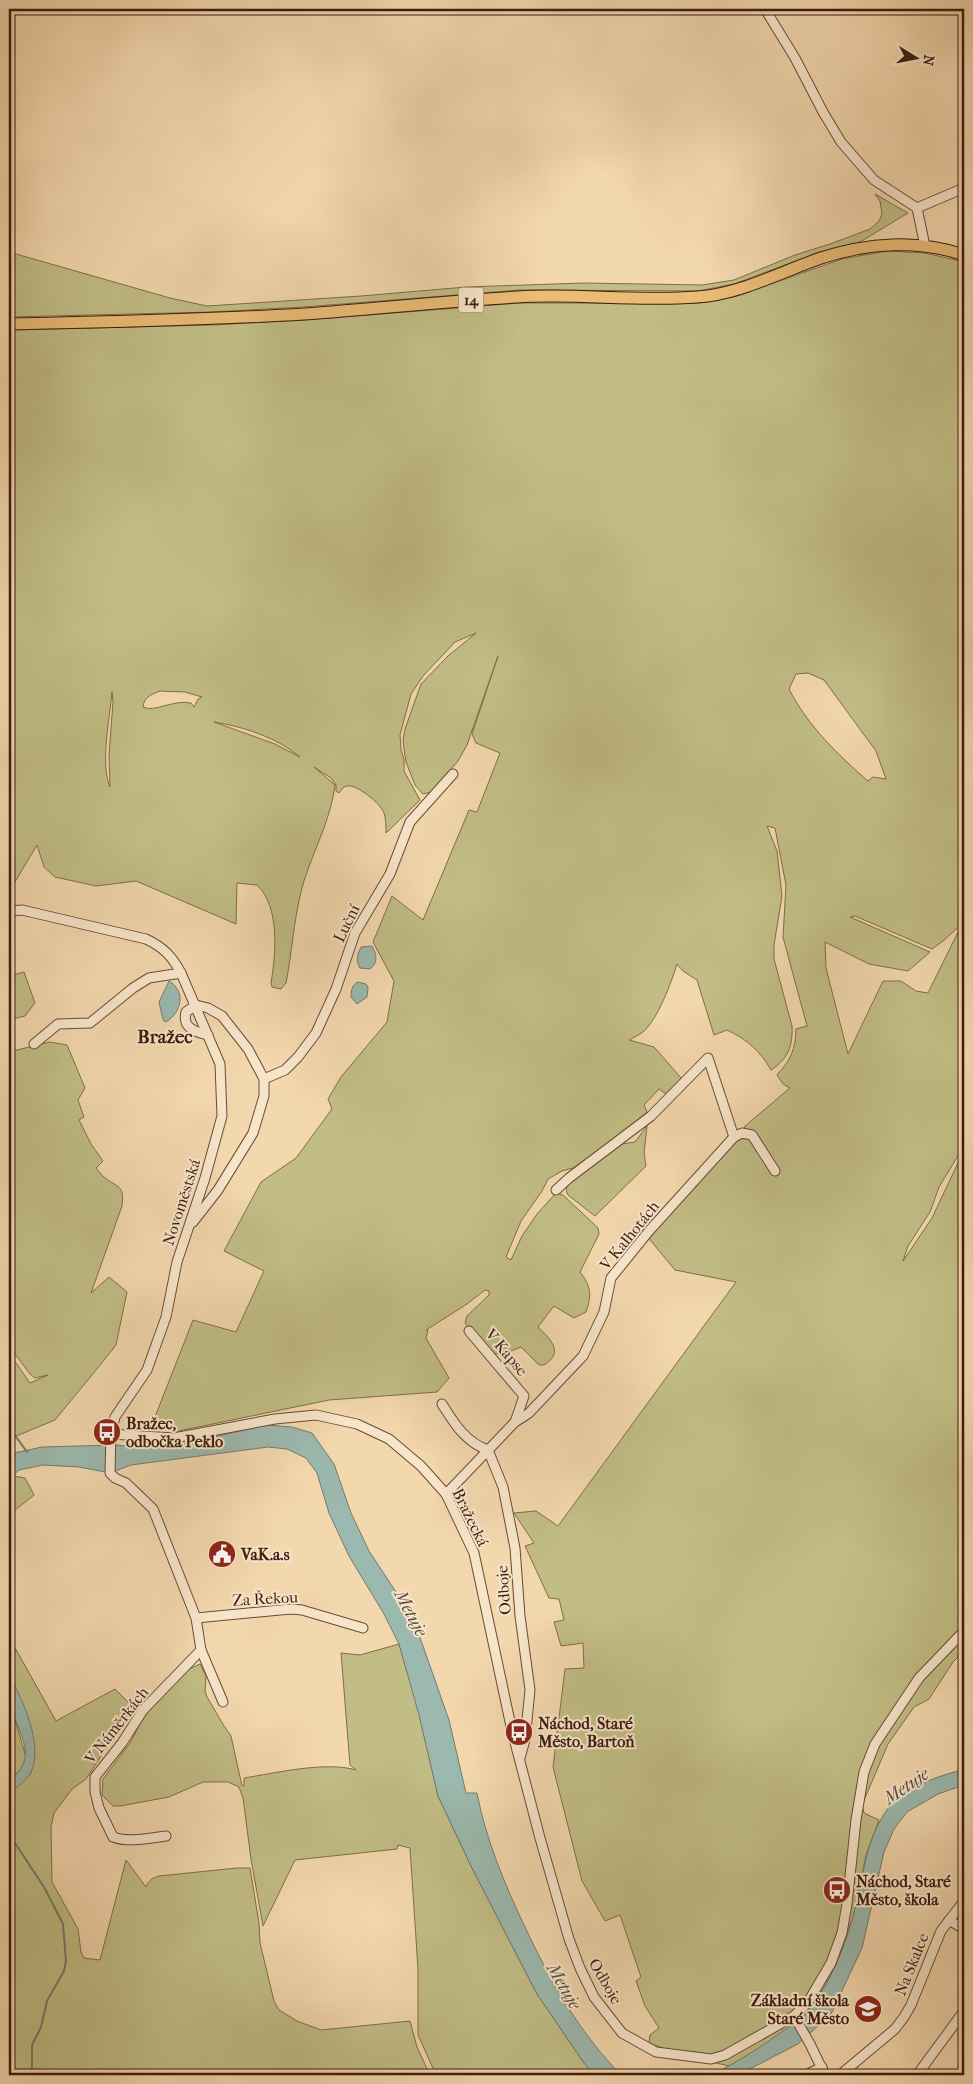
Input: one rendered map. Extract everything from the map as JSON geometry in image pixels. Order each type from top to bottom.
[{"type":"main road","name":"14","points":[[9,324],[230,318],[520,296],[699,297],[736,290],[822,258],[861,248],[886,245],[926,246],[964,255]]},
{"type":"street","points":[[765,9],[795,58],[841,142],[874,180],[917,208],[926,246]]},
{"type":"street","points":[[917,208],[964,188]]},
{"type":"street","name":"Luční","points":[[264,1078],[285,1070],[298,1058],[316,1033],[336,989],[355,933],[390,874],[410,822],[453,774]]},
{"type":"street","name":"Novoměstská","points":[[9,912],[22,910],[146,939],[166,951],[181,973],[220,1064],[222,1116],[205,1178],[177,1262],[166,1317],[147,1370],[115,1417],[110,1438]]},
{"type":"street","points":[[34,1044],[58,1024],[90,1023],[133,988],[149,978],[181,973]]},
{"type":"street","points":[[190,1226],[218,1190],[253,1133],[264,1096],[264,1078],[248,1049],[222,1016],[208,1008],[196,1005],[186,1012],[184,1018],[188,1026],[195,1032],[208,1034]]},
{"type":"street","points":[[556,1190],[568,1178],[650,1116],[708,1058],[734,1138],[742,1133],[752,1136],[775,1171]]},
{"type":"street","name":"V Kalhotách","points":[[446,1494],[515,1422],[529,1413],[583,1356],[604,1312],[611,1278],[649,1231],[734,1138]]},
{"type":"street","name":"V Kapse","points":[[469,1330],[524,1396],[515,1422]]},
{"type":"street","points":[[442,1404],[463,1434],[478,1447],[488,1450]]},
{"type":"street","name":"Bražecká","points":[[110,1438],[174,1438],[275,1419],[316,1415],[357,1424],[389,1439],[422,1466],[446,1494],[474,1553],[512,1731]]},
{"type":"street","points":[[110,1438],[110,1473],[115,1478],[126,1482],[153,1509],[196,1618],[201,1650],[223,1702]]},
{"type":"street","name":"Odboje","points":[[488,1450],[503,1487],[515,1548],[520,1616],[530,1690],[525,1740],[520,1760]]},
{"type":"street","name":"Za Řekou","points":[[196,1618],[291,1609],[302,1610],[363,1628]]},
{"type":"street","name":"Odboje","points":[[512,1731],[542,1848],[569,1939],[594,1997],[622,2033],[656,2052],[711,2059],[725,2055],[795,2018],[821,1982],[831,1963],[842,1933],[848,1904],[856,1820],[864,1772],[875,1744],[919,1678],[964,1631]]},
{"type":"street","name":"V Náměrkách","points":[[166,1836],[133,1839],[113,1837],[99,1808],[95,1792],[95,1777],[122,1744],[143,1710],[201,1650]]},
{"type":"street","name":"Na Skalce","points":[[840,2075],[895,2029],[904,2017],[911,2005],[941,1931],[964,1901]]},
{"type":"street","points":[[949,1920],[964,1929]]},
{"type":"street","points":[[917,2075],[964,2011]]},
{"type":"street","points":[[795,2018],[824,2071],[806,2075]]},
{"type":"shaded area","points":[[875,194],[908,213],[860,242],[820,252],[734,284],[698,291],[520,290],[304,307],[211,312],[9,317],[9,252],[170,298],[207,306],[466,287],[583,283],[702,285],[734,280],[795,255],[870,229],[879,221],[882,214],[880,201]]},
{"type":"shaded area","points":[[887,251],[925,253],[964,262],[964,1146],[939,1187],[930,1212],[908,1246],[903,1261],[932,1218],[964,1150],[964,1651],[953,1662],[929,1699],[914,1707],[888,1744],[862,1805],[864,1813],[879,1820],[866,1855],[854,1914],[840,1954],[825,1987],[802,2018],[756,2051],[729,2066],[682,2055],[649,2043],[650,2035],[659,2028],[645,2006],[636,1981],[641,1977],[620,1915],[605,1921],[582,1881],[553,1767],[565,1669],[584,1668],[583,1643],[561,1646],[554,1622],[564,1620],[559,1599],[549,1598],[525,1546],[534,1543],[514,1513],[536,1511],[558,1526],[736,1282],[675,1270],[646,1235],[742,1135],[745,1126],[790,1088],[783,1084],[777,1075],[791,1054],[795,1043],[796,1029],[807,1026],[783,937],[786,885],[775,828],[767,826],[777,851],[782,896],[774,945],[774,959],[792,1026],[792,1040],[788,1051],[782,1061],[771,1070],[763,1057],[741,1038],[727,1030],[714,1035],[697,980],[683,971],[677,964],[668,990],[654,1019],[643,1032],[629,1040],[654,1047],[682,1079],[666,1094],[659,1089],[644,1105],[647,1112],[620,1135],[573,1168],[562,1171],[548,1179],[521,1221],[506,1257],[511,1260],[522,1236],[537,1214],[556,1193],[563,1195],[598,1228],[599,1234],[580,1272],[588,1286],[590,1296],[586,1312],[574,1318],[554,1306],[538,1327],[551,1341],[553,1346],[554,1355],[550,1360],[544,1365],[539,1365],[521,1347],[506,1353],[492,1354],[465,1323],[467,1316],[489,1295],[489,1291],[485,1290],[426,1330],[428,1330],[426,1338],[449,1378],[437,1392],[329,1400],[174,1432],[157,1422],[155,1417],[193,1320],[236,1332],[264,1271],[224,1251],[261,1182],[296,1158],[332,1109],[328,1099],[341,1077],[387,1022],[394,981],[373,942],[392,896],[423,920],[469,810],[477,812],[500,753],[476,743],[472,734],[498,656],[467,745],[458,761],[431,792],[423,794],[415,785],[406,762],[403,740],[405,729],[421,684],[448,656],[476,633],[455,642],[423,676],[411,694],[400,735],[401,750],[404,759],[404,771],[420,800],[386,833],[384,813],[374,800],[351,786],[344,787],[339,793],[336,791],[336,785],[331,778],[314,767],[335,785],[330,810],[301,892],[286,983],[281,989],[272,987],[271,983],[275,945],[273,918],[270,905],[257,885],[237,883],[236,924],[136,881],[96,886],[55,877],[44,867],[37,845],[9,892],[9,330],[212,325],[305,320],[520,303],[700,303],[737,296],[842,259]],"holes":[[[808,673],[824,680],[876,751],[886,779],[873,777],[868,781],[814,727],[789,689],[796,674]],[[160,691],[185,692],[202,697],[198,699],[194,707],[191,703],[185,702],[152,708],[143,707],[147,698]],[[112,692],[109,755],[110,787],[106,766]],[[214,722],[237,727],[270,738],[300,757],[275,744]],[[855,916],[932,949],[962,924],[928,993],[916,991],[901,981],[883,981],[848,1054],[826,968],[825,942],[869,964],[908,971],[930,952],[850,917]]]},
{"type":"shaded area","points":[[24,972],[35,1003],[25,1016],[9,1020],[9,976]]},
{"type":"shaded area","points":[[50,1042],[67,1045],[85,1088],[78,1100],[84,1117],[79,1120],[91,1144],[103,1161],[96,1168],[103,1176],[119,1187],[123,1199],[91,1293],[109,1277],[127,1292],[116,1345],[101,1364],[55,1420],[9,1439],[9,1353],[30,1383],[48,1375],[35,1378],[9,1346],[9,1052]]},
{"type":"shaded area","points":[[647,1126],[644,1153],[646,1166],[595,1216],[568,1195],[566,1190],[569,1182],[622,1144],[635,1142]]},
{"type":"shaded area","points":[[13,1476],[25,1478],[34,1495],[9,1515],[9,1480]]},
{"type":"shaded area","points":[[9,1637],[56,1721],[115,1689],[133,1707],[86,1779],[72,1789],[54,1813],[51,1827],[52,1882],[78,1929],[81,1952],[84,1958],[100,1960],[126,1860],[146,1887],[151,1880],[159,1876],[250,1868],[259,1923],[260,1943],[274,2001],[279,2010],[297,2021],[321,2030],[410,2021],[417,2047],[430,2075],[9,2075],[9,1794],[31,1773],[13,1682],[9,1675]]},
{"type":"shaded area","points":[[399,1644],[418,1709],[438,1796],[472,1868],[537,1994],[584,2063],[595,2075],[436,2075],[418,2035],[418,1969],[410,1848],[398,1845],[397,1849],[295,1860],[263,1926],[251,1859],[243,1798],[239,1787],[228,1782],[203,1782],[169,1797],[120,1806],[113,1806],[102,1795],[103,1779],[130,1743],[150,1705],[187,1670],[200,1664],[206,1676],[205,1691],[207,1697],[231,1736],[242,1786],[244,1786],[244,1778],[301,1769],[330,1767],[356,1770],[350,1765],[341,1653],[360,1655]]},
{"type":"shaded area","points":[[9,1699],[26,1757],[22,1769],[9,1781]]},
{"type":"water","points":[[372,946],[376,956],[374,964],[370,969],[360,968],[357,960],[361,947]]},
{"type":"water","points":[[169,981],[178,990],[180,1002],[176,1013],[166,1022],[163,1020],[159,1002]]},
{"type":"water","points":[[358,982],[366,984],[368,988],[367,997],[357,1004],[351,997],[351,994],[353,986]]},
{"type":"water","points":[[267,1425],[292,1427],[312,1433],[334,1464],[351,1513],[369,1551],[400,1598],[417,1629],[449,1720],[466,1793],[477,1793],[485,1827],[496,1860],[524,1925],[555,1985],[578,2023],[621,2075],[595,2075],[584,2063],[537,1994],[472,1868],[438,1796],[419,1715],[399,1644],[384,1614],[349,1556],[329,1513],[317,1473],[306,1458],[287,1449],[268,1447],[131,1465],[110,1473],[79,1467],[43,1465],[19,1470],[9,1480],[9,1454],[42,1447],[113,1445],[163,1448]]},
{"type":"water","points":[[9,1675],[30,1722],[35,1749],[31,1772],[9,1794],[9,1781],[19,1771],[24,1762],[25,1752],[24,1742],[9,1699]]},
{"type":"water","points":[[964,1769],[964,1785],[938,1794],[907,1812],[894,1829],[884,1852],[862,1948],[831,2014],[798,2044],[738,2075],[712,2075],[766,2043],[802,2018],[811,2008],[827,1983],[846,1940],[867,1854],[885,1812],[895,1800],[910,1789]]},
{"type":"waterway","points":[[9,1427],[27,1452]]},
{"type":"waterway","points":[[9,1834],[44,1887],[63,1924],[66,1961],[64,1971],[47,2001],[41,2027],[32,2045],[32,2070],[29,2075]]},
{"type":"place","name":"Bražec, odbočka Peklo","points":[[107,1432]]},
{"type":"place","name":"VaK.a.s","points":[[222,1554]]},
{"type":"place","name":"Náchod, Staré Město, Bartoň","points":[[519,1732]]},
{"type":"place","name":"Náchod, Staré Město, škola","points":[[837,1890]]},
{"type":"place","name":"Základní škola Staré Město","points":[[868,2009]]},
{"type":"district","name":"Bražec","points":[[165,1036]]},
{"type":"water label","name":"Metuje","points":[[411,1613]]},
{"type":"water label","name":"Metuje","points":[[906,1786]]},
{"type":"water label","name":"Metuje","points":[[564,1986]]}]
